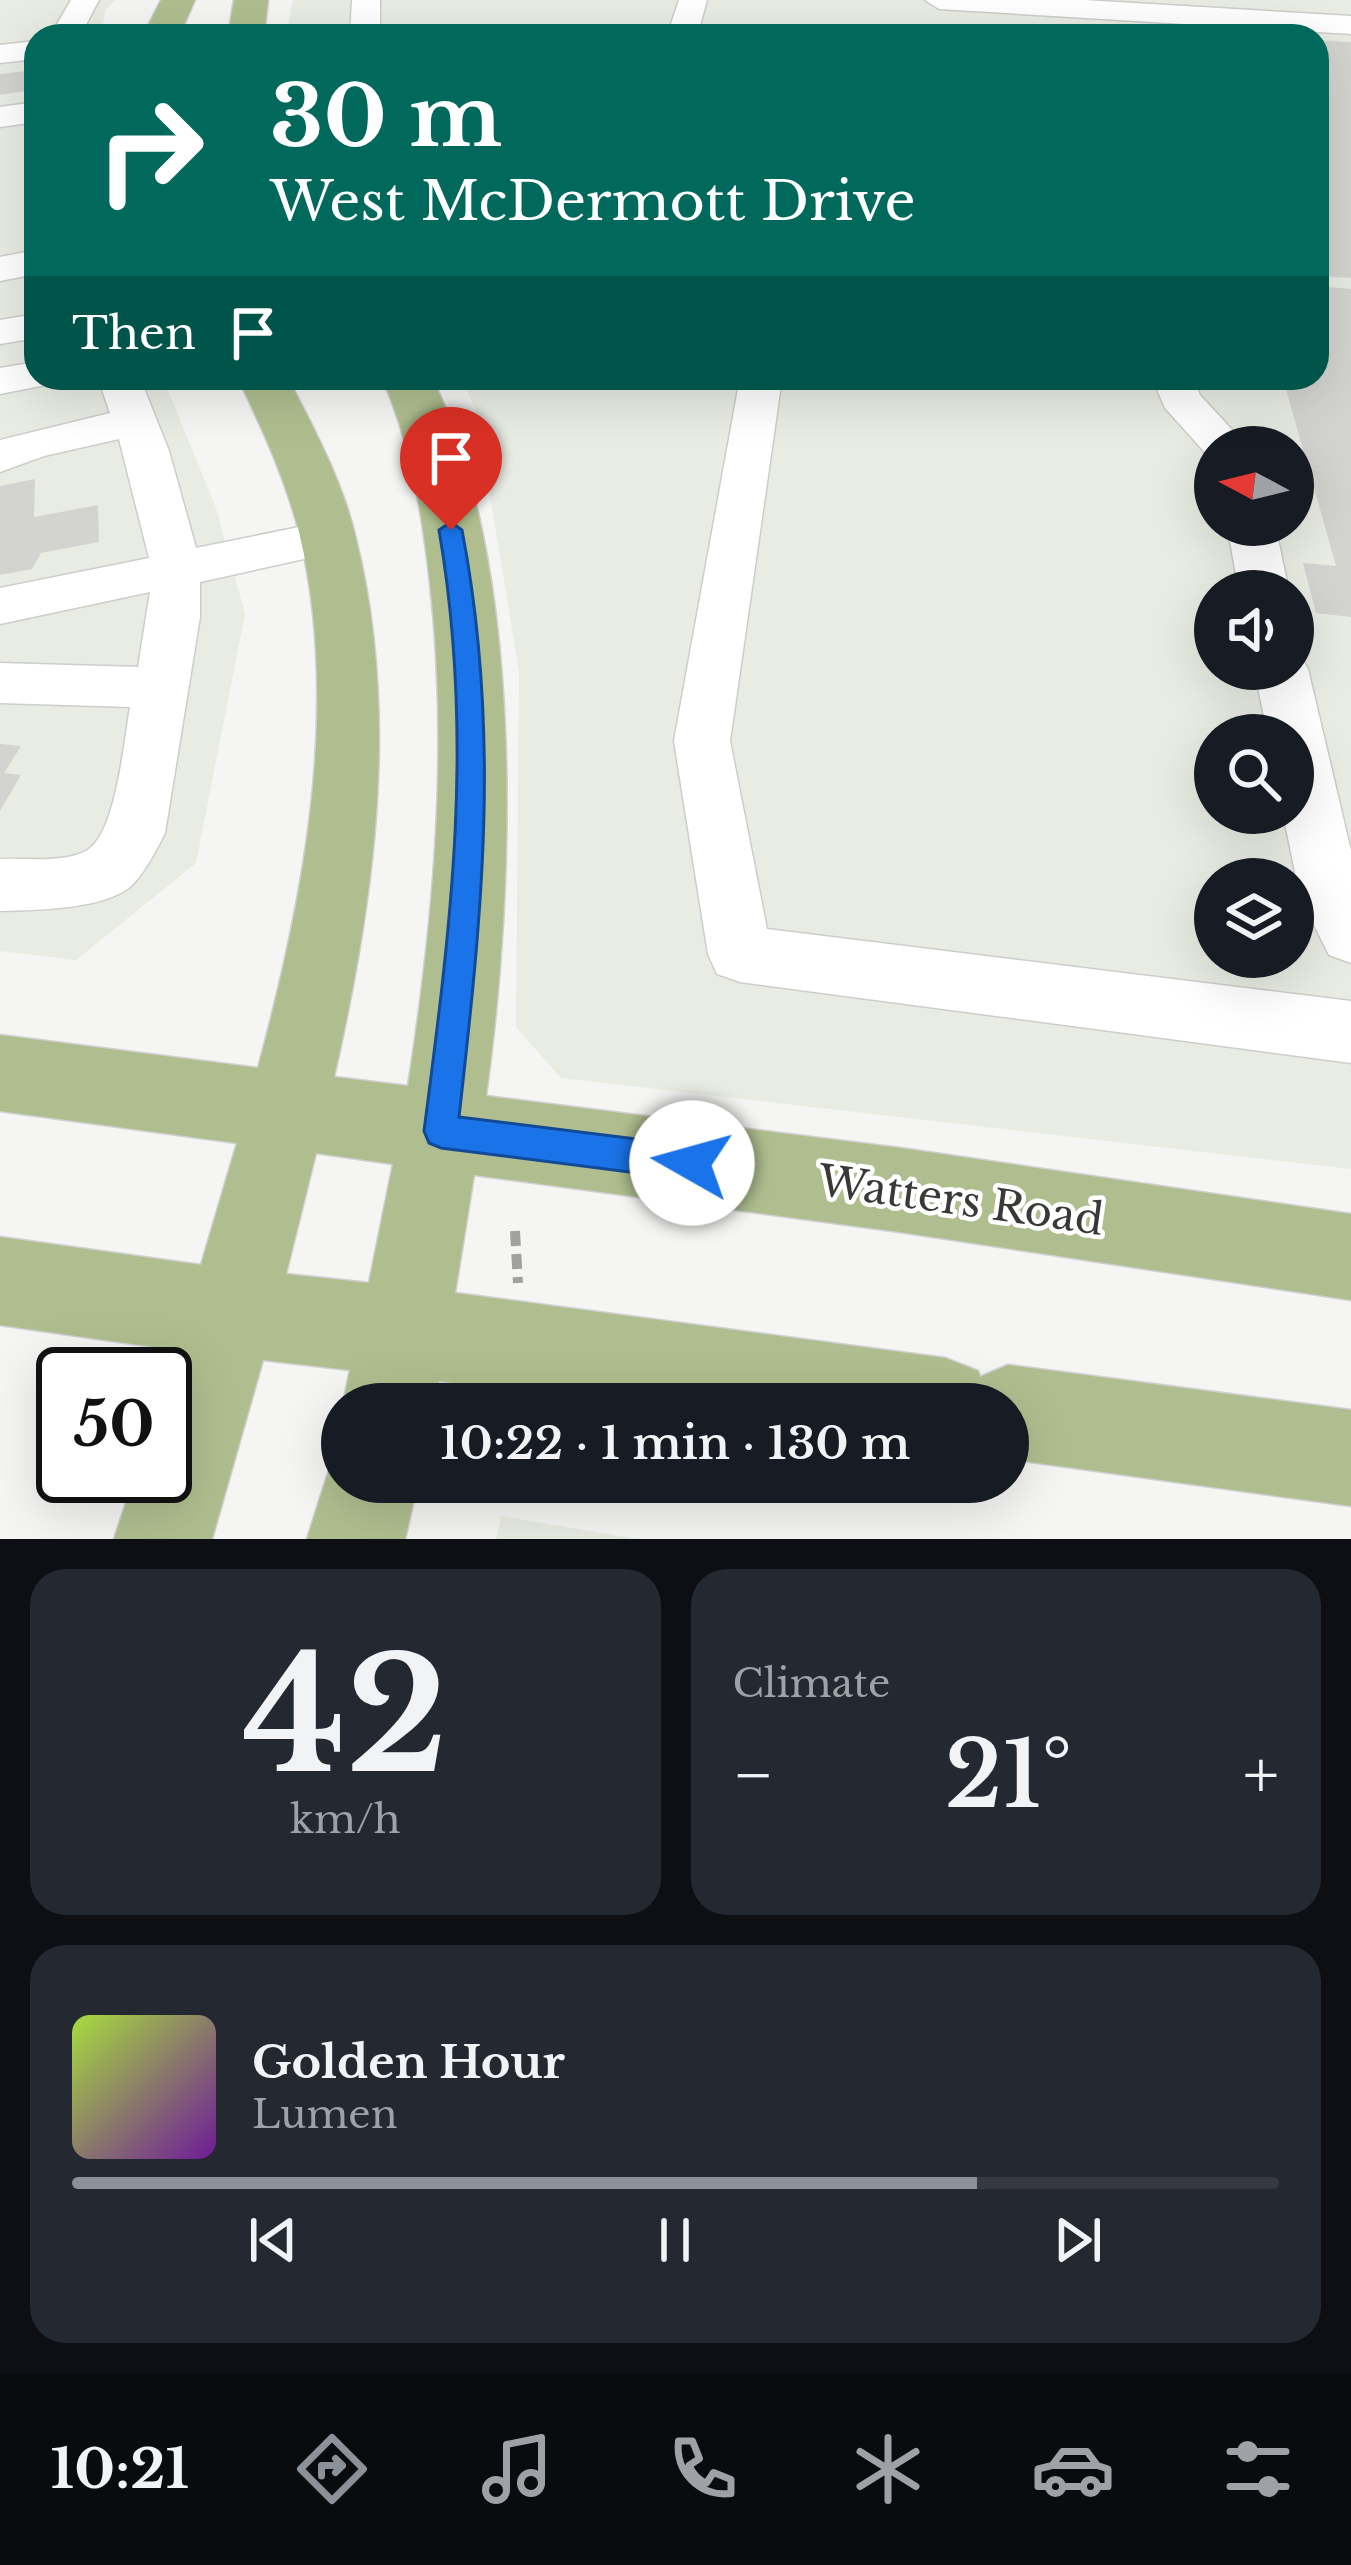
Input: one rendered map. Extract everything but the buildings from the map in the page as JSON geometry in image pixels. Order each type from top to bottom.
[{"type":"main road","points":[[163,1539],[287,1112],[324,931],[344,787],[345,654],[328,538],[300,450],[268,390]]},
{"type":"main road","points":[[396,1368],[441,1131],[465,931],[473,704],[466,614],[443,488],[411,390]]},
{"type":"main road","name":"Watters Road","points":[[0,1073],[900,1190],[1351,1257]]},
{"type":"main road","points":[[0,1281],[232,1313],[396,1368],[625,1383]]},
{"type":"main road","points":[[1029,1415],[1351,1458]]},
{"type":"main road","points":[[356,1539],[365,1503]]},
{"type":"lane","points":[[939,0],[1105,16],[1351,24]]},
{"type":"lane","points":[[1332,0],[1351,24]]},
{"type":"lane","points":[[759,390],[702,741],[740,954],[1351,1032]]},
{"type":"lane","points":[[1177,390],[1180,400],[1206,426]]},
{"type":"lane","points":[[1222,390],[1224,426]]},
{"type":"lane","points":[[0,457],[127,400],[176,567],[174,617],[135,833],[111,868],[71,882],[0,885]]},
{"type":"lane","points":[[0,606],[328,538]]},
{"type":"lane","points":[[0,683],[161,688]]},
{"type":"lane","points":[[1287,690],[1331,896],[1351,935]]},
{"type":"path","points":[[515,1231],[517,1293]]},
{"type":"shaded area","points":[[0,0],[115,0],[105,11],[103,24],[24,24],[24,390],[168,390],[216,508],[245,614],[196,863],[76,960],[0,951]]},
{"type":"shaded area","points":[[293,0],[1351,0],[1351,1169],[561,1078],[516,1027],[519,672],[476,411],[466,390],[1329,390],[1329,24],[288,24]]},
{"type":"shaded area","points":[[501,1516],[638,1539],[496,1539]]},
{"type":"route","points":[[451,530],[466,614],[473,704],[472,808],[465,931],[441,1131],[692,1163]]}]
